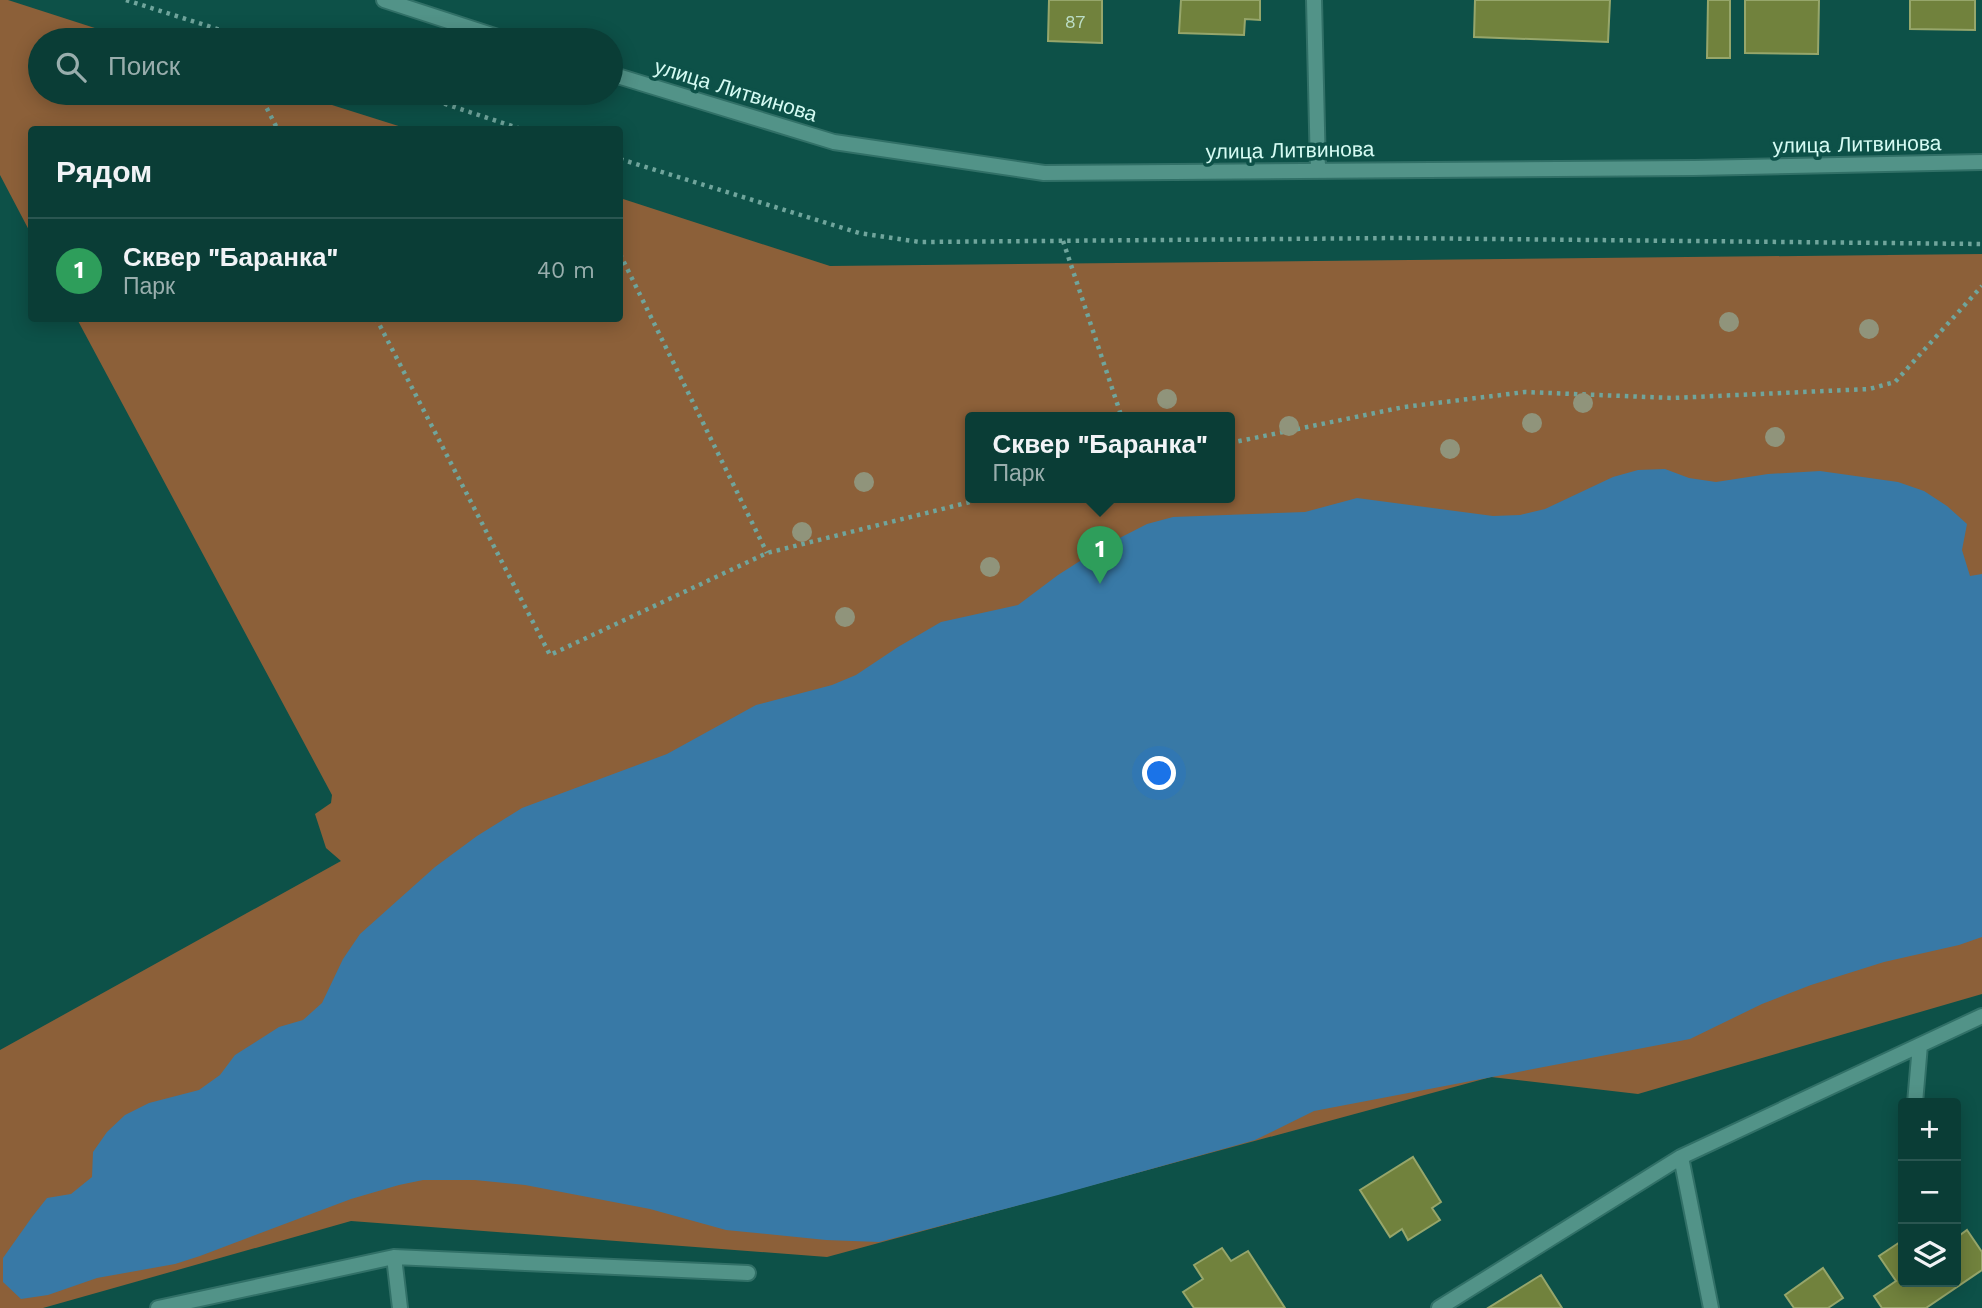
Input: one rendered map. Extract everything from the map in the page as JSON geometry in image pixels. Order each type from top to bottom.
[{"type":"street","points":[[384,0],[470,28]]},
{"type":"street","points":[[433,16],[437,0]]},
{"type":"street","points":[[1314,0],[1318,170]]},
{"type":"street","name":"улица Литвинова","points":[[623,78],[834,142],[1044,173],[1681,169],[1982,162]]},
{"type":"street","points":[[1439,1308],[1681,1157],[1982,1016]]},
{"type":"street","points":[[1915,1098],[1920,1045]]},
{"type":"street","points":[[1681,1157],[1711,1308]]},
{"type":"street","points":[[394,1257],[400,1308]]},
{"type":"street","points":[[158,1308],[394,1257],[748,1273]]},
{"type":"path","points":[[125,0],[214,28]]},
{"type":"path","points":[[265,105],[276,126]]},
{"type":"path","points":[[448,105],[512,126]]},
{"type":"path","points":[[623,160],[859,233],[920,242],[1397,238],[1982,244]]},
{"type":"path","points":[[1063,241],[1120,412]]},
{"type":"path","points":[[623,260],[767,553]]},
{"type":"path","points":[[1235,442],[1404,407],[1525,391],[1672,398],[1869,389],[1895,382],[1982,286]]},
{"type":"path","points":[[378,322],[550,655],[767,553],[966,503]]},
{"type":"shaded area","points":[[0,0],[8,0],[95,28],[28,28],[28,105],[332,105],[398,126],[28,126],[28,228],[0,175]]},
{"type":"shaded area","points":[[623,199],[830,266],[1982,254],[1982,994],[1638,1094],[1491,1077],[827,1257],[351,1221],[43,1308],[0,1308],[0,1050],[341,861],[326,848],[315,814],[331,803],[332,795],[79,322],[623,322]]},
{"type":"water","points":[[1665,469],[1689,478],[1716,482],[1768,474],[1820,471],[1898,482],[1924,491],[1947,506],[1967,524],[1962,550],[1970,576],[1982,574],[1982,937],[1884,962],[1811,985],[1762,1004],[1690,1039],[1314,1111],[1255,1140],[879,1242],[826,1240],[726,1230],[650,1209],[525,1185],[475,1180],[423,1180],[351,1199],[175,1264],[97,1278],[48,1295],[21,1299],[3,1282],[3,1258],[32,1217],[47,1198],[71,1194],[92,1177],[93,1152],[107,1132],[125,1115],[149,1103],[199,1090],[220,1075],[235,1055],[279,1027],[303,1020],[322,1003],[343,959],[360,934],[435,867],[522,808],[667,754],[756,705],[832,685],[856,675],[941,622],[1018,605],[1102,547],[1147,524],[1173,517],[1305,512],[1357,498],[1493,516],[1520,515],[1545,509],[1613,477],[1638,470]]},
{"type":"building","points":[[1049,0],[1102,0],[1102,43],[1048,41]]},
{"type":"building","points":[[1181,0],[1260,0],[1260,20],[1245,19],[1244,35],[1179,33]]},
{"type":"building","points":[[1475,0],[1610,0],[1608,42],[1474,37]]},
{"type":"building","points":[[1708,0],[1730,0],[1730,58],[1707,58]]},
{"type":"building","points":[[1745,0],[1819,0],[1818,54],[1745,53]]},
{"type":"building","points":[[1910,0],[1975,0],[1975,30],[1910,29]]},
{"type":"building","points":[[1413,1157],[1441,1202],[1432,1208],[1440,1220],[1408,1240],[1402,1229],[1390,1237],[1360,1190]]},
{"type":"building","points":[[1967,1230],[1982,1252],[1982,1270],[1961,1284],[1961,1234]]},
{"type":"building","points":[[1898,1243],[1898,1287],[1957,1287],[1926,1308],[1882,1308],[1874,1296],[1896,1281],[1879,1256]]},
{"type":"building","points":[[1222,1248],[1231,1261],[1248,1251],[1285,1308],[1194,1308],[1183,1292],[1203,1279],[1194,1265]]},
{"type":"building","points":[[1823,1268],[1843,1298],[1828,1308],[1794,1308],[1785,1295]]},
{"type":"building","points":[[1541,1275],[1562,1308],[1488,1308]]},
{"type":"place","name":"Сквер \"Баранка\"","points":[[1100,584]]}]
